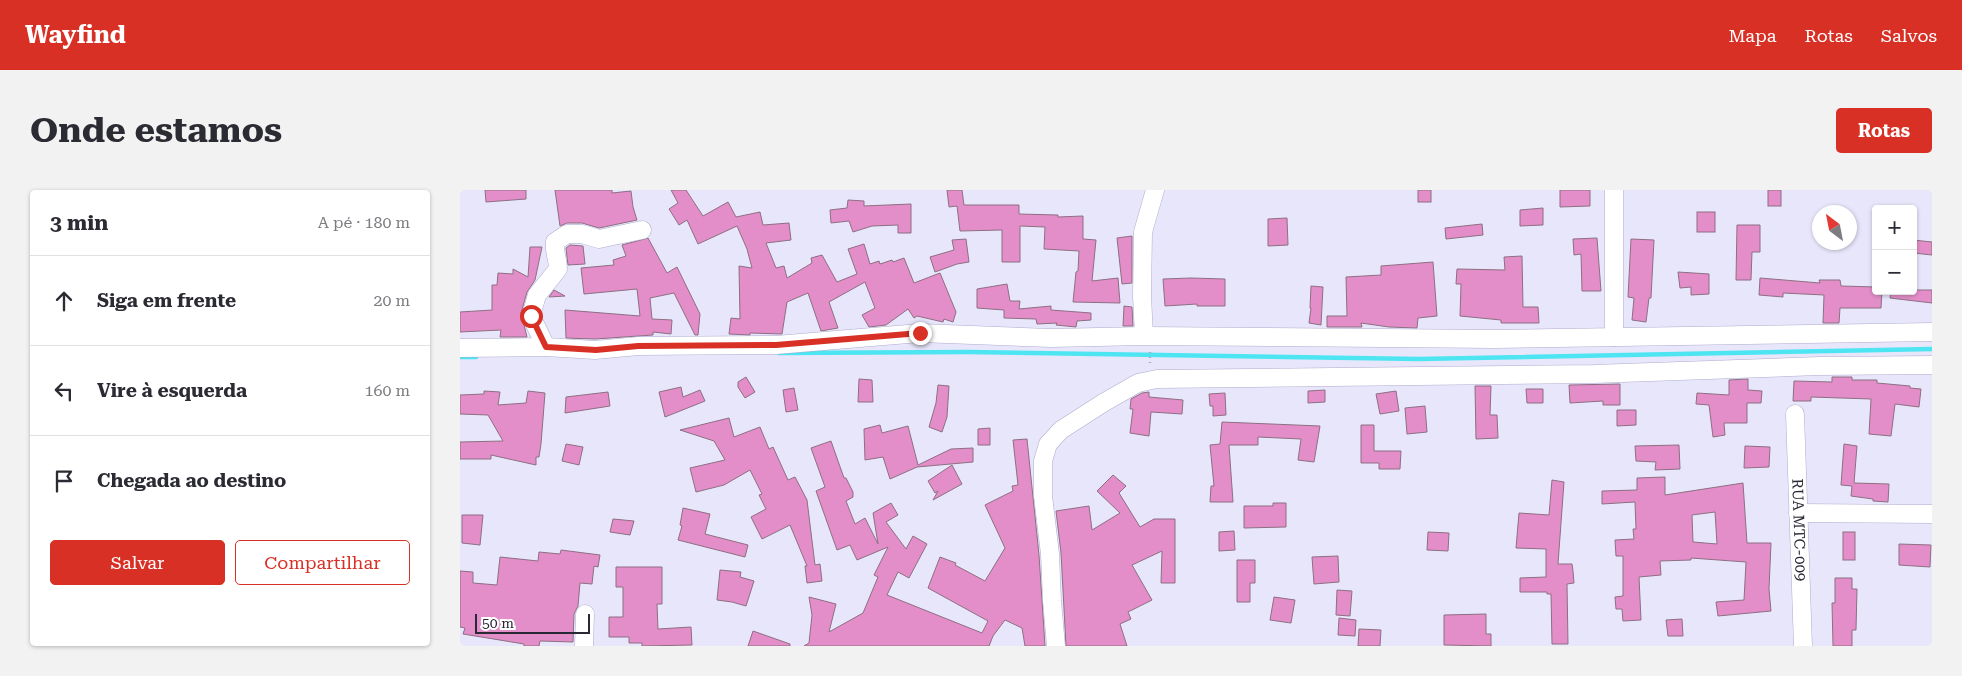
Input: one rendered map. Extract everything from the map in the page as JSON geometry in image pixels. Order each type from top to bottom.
[{"type":"street","points":[[1147,341],[1142,296],[1143,232],[1155,190]]},
{"type":"street","points":[[1614,190],[1614,337]]},
{"type":"street","points":[[546,347],[531,316],[537,295],[558,269],[558,262],[554,254],[555,242],[567,234],[582,234],[599,239],[642,230]]},
{"type":"street","points":[[460,348],[546,347],[596,350],[638,346],[776,345],[920,333],[1147,341],[1932,332]]},
{"type":"street","points":[[1056,646],[1050,554],[1043,496],[1043,461],[1048,444],[1062,430],[1138,382],[1157,379],[1594,374],[1819,366],[1932,365]]},
{"type":"street","name":"RUA MTC-009","points":[[1795,414],[1803,646]]},
{"type":"street","points":[[1798,513],[1932,514]]},
{"type":"street","points":[[584,646],[585,614]]},
{"type":"path","points":[[1147,341],[1150,367]]},
{"type":"building","points":[[485,190],[526,190],[526,199],[486,202]]},
{"type":"building","points":[[555,190],[612,190],[612,193],[631,191],[637,220],[599,228],[582,223],[567,223],[560,226]]},
{"type":"building","points":[[671,190],[686,190],[703,216],[728,202],[736,217],[760,212],[763,225],[789,223],[791,240],[766,243],[776,268],[784,266],[787,278],[812,263],[811,258],[822,255],[837,282],[857,274],[848,249],[864,244],[870,264],[879,261],[880,264],[892,260],[893,262],[904,258],[914,283],[940,273],[956,312],[953,322],[944,319],[943,322],[917,316],[914,318],[908,309],[886,325],[869,327],[862,315],[875,308],[865,282],[829,302],[838,328],[821,331],[808,293],[787,302],[782,334],[729,334],[731,318],[740,319],[739,266],[752,268],[747,249],[737,226],[698,244],[687,220],[679,225],[669,209],[678,203]]},
{"type":"building","points":[[947,190],[962,190],[964,205],[1019,205],[1019,214],[1058,215],[1058,217],[1083,216],[1083,239],[1096,240],[1092,281],[1118,278],[1120,303],[1073,302],[1079,251],[1044,249],[1045,227],[1020,226],[1020,262],[1002,262],[1002,230],[960,231],[957,206],[949,207]]},
{"type":"building","points":[[1418,190],[1431,190],[1431,202],[1418,202]]},
{"type":"building","points":[[1560,190],[1590,190],[1590,206],[1560,207]]},
{"type":"building","points":[[1768,190],[1781,190],[1781,206],[1768,206]]},
{"type":"building","points":[[848,200],[864,201],[864,206],[911,204],[911,233],[898,233],[898,225],[872,226],[853,232],[849,221],[831,223],[830,210],[847,208]]},
{"type":"building","points":[[1543,208],[1543,225],[1520,226],[1520,210]]},
{"type":"building","points":[[1697,212],[1715,212],[1715,232],[1697,232]]},
{"type":"building","points":[[1287,218],[1288,245],[1268,246],[1268,219]]},
{"type":"building","points":[[1482,224],[1483,235],[1446,239],[1445,228]]},
{"type":"building","points":[[1737,225],[1760,225],[1760,252],[1752,252],[1751,280],[1736,280]]},
{"type":"building","points":[[1132,236],[1132,283],[1122,284],[1117,238]]},
{"type":"building","points":[[648,238],[667,273],[677,267],[700,314],[698,335],[695,335],[674,293],[650,298],[652,319],[672,320],[671,334],[653,332],[653,335],[595,339],[566,338],[565,310],[640,316],[637,289],[584,294],[581,268],[614,265],[613,260],[626,256],[622,245]]},
{"type":"building","points":[[1597,238],[1601,291],[1582,291],[1581,254],[1574,255],[1573,239]]},
{"type":"building","points":[[966,239],[969,262],[935,272],[930,257],[954,250],[952,240]]},
{"type":"building","points":[[1631,239],[1654,240],[1651,298],[1649,298],[1646,322],[1632,320],[1634,298],[1628,297]]},
{"type":"building","points":[[1917,240],[1932,242],[1932,255],[1917,253]]},
{"type":"building","points":[[570,245],[583,246],[585,264],[568,265],[566,248]]},
{"type":"building","points":[[530,247],[542,247],[535,280],[527,292],[521,313],[527,337],[500,337],[501,330],[460,332],[460,312],[492,310],[492,285],[497,285],[498,273],[513,274],[513,269],[528,277]]},
{"type":"building","points":[[1522,256],[1523,307],[1538,307],[1539,323],[1501,323],[1501,320],[1460,316],[1461,284],[1456,284],[1457,269],[1505,270],[1504,257]]},
{"type":"building","points":[[1433,262],[1437,316],[1418,318],[1417,328],[1361,323],[1362,327],[1327,327],[1327,316],[1347,316],[1346,277],[1381,275],[1381,266]]},
{"type":"building","points":[[1678,272],[1709,274],[1709,294],[1691,295],[1691,287],[1680,288]]},
{"type":"building","points":[[1760,278],[1820,283],[1819,280],[1840,280],[1841,286],[1872,287],[1872,295],[1882,295],[1881,308],[1840,308],[1839,323],[1823,323],[1824,295],[1783,293],[1783,297],[1759,295]]},
{"type":"building","points":[[1163,279],[1225,279],[1225,306],[1197,306],[1197,304],[1165,306]]},
{"type":"building","points":[[1007,284],[1010,301],[1020,301],[1019,309],[1051,306],[1051,310],[1091,313],[1091,320],[1077,321],[1076,327],[1056,325],[1057,323],[1037,324],[1036,319],[1004,318],[1004,310],[977,308],[977,289]]},
{"type":"building","points":[[1311,286],[1323,287],[1321,325],[1309,323]]},
{"type":"building","points":[[554,290],[565,296],[549,297]]},
{"type":"building","points":[[1917,290],[1932,290],[1932,303],[1890,298],[1890,295],[1917,295]]},
{"type":"building","points":[[1124,306],[1132,307],[1133,326],[1123,326]]},
{"type":"building","points":[[746,377],[755,392],[745,398],[738,387],[738,382]]},
{"type":"building","points":[[1832,377],[1852,377],[1852,380],[1877,380],[1877,383],[1921,389],[1919,407],[1895,404],[1891,436],[1869,434],[1871,399],[1811,397],[1811,401],[1793,401],[1794,381],[1832,382]]},
{"type":"building","points":[[859,379],[872,380],[873,402],[858,402]]},
{"type":"building","points":[[1748,379],[1748,390],[1762,391],[1761,403],[1747,403],[1747,423],[1724,423],[1725,435],[1713,437],[1709,405],[1696,404],[1697,393],[1729,395],[1729,380]]},
{"type":"building","points":[[1620,384],[1620,405],[1603,405],[1603,401],[1570,403],[1569,385]]},
{"type":"building","points":[[938,385],[949,386],[947,417],[942,432],[929,427],[936,403]]},
{"type":"building","points":[[1475,386],[1491,386],[1490,415],[1497,415],[1498,438],[1476,439]]},
{"type":"building","points":[[681,387],[683,397],[700,390],[705,401],[665,417],[659,392]]},
{"type":"building","points":[[794,388],[798,410],[786,412],[783,390]]},
{"type":"building","points":[[1526,389],[1543,389],[1543,403],[1527,403]]},
{"type":"building","points":[[1325,390],[1325,402],[1308,403],[1308,391]]},
{"type":"building","points":[[484,391],[500,392],[498,405],[526,403],[528,391],[545,393],[541,444],[539,457],[536,457],[536,465],[491,455],[491,459],[460,459],[460,442],[503,441],[488,415],[460,414],[460,395],[484,394]]},
{"type":"building","points":[[1396,391],[1399,411],[1380,414],[1376,394]]},
{"type":"building","points":[[608,392],[610,406],[565,413],[566,397]]},
{"type":"building","points":[[1149,392],[1149,397],[1183,400],[1182,414],[1151,412],[1149,436],[1130,433],[1133,409],[1130,409],[1131,399],[1142,393]]},
{"type":"building","points":[[1225,393],[1226,415],[1213,416],[1213,406],[1210,406],[1209,394]]},
{"type":"building","points":[[1425,406],[1427,432],[1407,434],[1405,408]]},
{"type":"building","points":[[1617,410],[1636,410],[1636,425],[1617,426]]},
{"type":"building","points":[[729,418],[734,437],[760,427],[769,449],[773,447],[788,480],[795,477],[807,500],[815,565],[820,564],[822,581],[807,583],[805,566],[807,566],[790,525],[762,539],[751,517],[766,509],[759,495],[762,494],[750,470],[724,485],[696,492],[690,468],[725,460],[714,441],[680,430]]},
{"type":"building","points":[[1222,422],[1320,426],[1314,462],[1298,460],[1301,439],[1258,437],[1258,445],[1229,445],[1233,502],[1210,502],[1211,486],[1214,486],[1210,445],[1220,444]]},
{"type":"building","points":[[880,425],[882,433],[908,426],[918,465],[951,449],[973,448],[973,462],[917,467],[890,479],[883,457],[865,460],[864,429]]},
{"type":"building","points":[[1361,425],[1374,425],[1374,451],[1401,451],[1400,469],[1379,469],[1379,463],[1361,463]]},
{"type":"building","points":[[990,428],[990,445],[978,445],[978,429]]},
{"type":"building","points":[[1027,439],[1039,555],[1045,646],[1025,646],[1022,628],[1005,620],[993,636],[989,646],[804,646],[809,643],[812,615],[809,597],[836,604],[829,632],[863,613],[878,577],[874,575],[888,547],[857,560],[850,545],[837,550],[816,491],[825,487],[811,448],[831,441],[844,478],[846,478],[853,492],[853,497],[846,501],[855,524],[865,518],[878,544],[873,513],[891,503],[898,515],[886,522],[906,549],[913,536],[927,544],[909,578],[898,572],[887,595],[982,633],[988,621],[928,588],[940,557],[956,563],[955,565],[985,581],[1005,548],[985,505],[1013,491],[1012,486],[1018,485],[1013,440]]},
{"type":"building","points":[[566,444],[583,447],[579,465],[562,461]]},
{"type":"building","points":[[1844,444],[1857,446],[1854,483],[1889,484],[1888,502],[1851,496],[1852,486],[1841,485]]},
{"type":"building","points":[[1679,445],[1680,469],[1655,470],[1656,462],[1636,461],[1635,446]]},
{"type":"building","points":[[1745,446],[1770,447],[1769,467],[1744,468]]},
{"type":"building","points":[[952,465],[962,484],[933,500],[938,491],[935,493],[928,481]]},
{"type":"building","points":[[1113,475],[1126,486],[1119,493],[1140,527],[1154,519],[1175,519],[1175,583],[1161,583],[1162,551],[1132,565],[1152,600],[1128,612],[1131,619],[1120,624],[1127,646],[1066,646],[1061,553],[1056,511],[1089,506],[1092,530],[1120,513],[1097,491]]},
{"type":"building","points":[[1665,477],[1665,495],[1743,483],[1747,543],[1771,543],[1769,589],[1771,611],[1718,616],[1716,602],[1744,600],[1746,562],[1691,558],[1691,560],[1660,561],[1661,575],[1639,577],[1641,620],[1623,621],[1622,609],[1616,609],[1615,597],[1623,596],[1623,556],[1616,556],[1615,540],[1634,539],[1633,529],[1636,529],[1635,502],[1602,504],[1602,491],[1637,490],[1637,478]],"holes":[[[1715,512],[1717,544],[1693,542],[1692,515]]]},
{"type":"building","points":[[1552,480],[1564,482],[1558,564],[1572,564],[1573,571],[1574,583],[1567,584],[1568,644],[1552,644],[1551,594],[1547,594],[1547,592],[1520,592],[1520,578],[1546,577],[1546,549],[1516,548],[1519,513],[1549,515]]},
{"type":"building","points":[[1273,503],[1286,503],[1286,527],[1244,528],[1244,506],[1273,506]]},
{"type":"building","points":[[683,508],[710,514],[705,534],[748,545],[745,557],[678,540],[682,526],[680,525]]},
{"type":"building","points":[[462,515],[483,515],[480,545],[462,543]]},
{"type":"building","points":[[613,519],[634,521],[630,535],[610,532]]},
{"type":"building","points":[[1234,531],[1235,550],[1219,551],[1219,532]]},
{"type":"building","points":[[1428,532],[1449,533],[1448,551],[1427,550]]},
{"type":"building","points":[[1843,532],[1855,532],[1855,560],[1843,560]]},
{"type":"building","points":[[1899,544],[1931,545],[1930,567],[1899,565]]},
{"type":"building","points":[[561,550],[600,555],[598,567],[594,566],[592,584],[580,583],[578,606],[574,614],[573,642],[540,641],[539,646],[524,646],[524,644],[463,634],[465,628],[460,627],[460,571],[473,572],[473,583],[497,585],[500,557],[538,561],[539,552],[560,554]]},
{"type":"building","points":[[1338,556],[1339,582],[1314,584],[1312,557]]},
{"type":"building","points":[[1237,560],[1255,560],[1255,583],[1250,583],[1250,602],[1237,602]]},
{"type":"building","points":[[616,567],[662,567],[662,604],[657,604],[658,629],[691,627],[692,645],[642,646],[642,643],[629,643],[629,637],[609,637],[609,617],[623,617],[623,587],[616,587]]},
{"type":"building","points":[[720,570],[741,572],[740,577],[754,581],[746,606],[717,600]]},
{"type":"building","points":[[1835,578],[1852,578],[1852,589],[1857,589],[1856,630],[1852,630],[1852,646],[1833,646],[1832,603],[1835,603]]},
{"type":"building","points":[[1337,590],[1352,591],[1350,616],[1336,615]]},
{"type":"building","points":[[1274,597],[1295,600],[1291,623],[1270,620]]},
{"type":"building","points":[[1486,614],[1486,634],[1491,634],[1491,646],[1444,645],[1444,615]]},
{"type":"building","points":[[1339,618],[1356,620],[1355,636],[1338,635]]},
{"type":"building","points":[[1682,619],[1683,636],[1668,636],[1666,620]]},
{"type":"building","points":[[1359,629],[1381,630],[1380,646],[1358,646]]},
{"type":"building","points":[[753,631],[790,644],[790,646],[748,646]]},
{"type":"waterway","points":[[779,353],[968,352],[1419,359],[1932,349]]},
{"type":"waterway","points":[[460,357],[476,357]]},
{"type":"route","points":[[531,316],[535,328],[546,347],[596,350],[638,346],[776,345],[920,333]]}]
